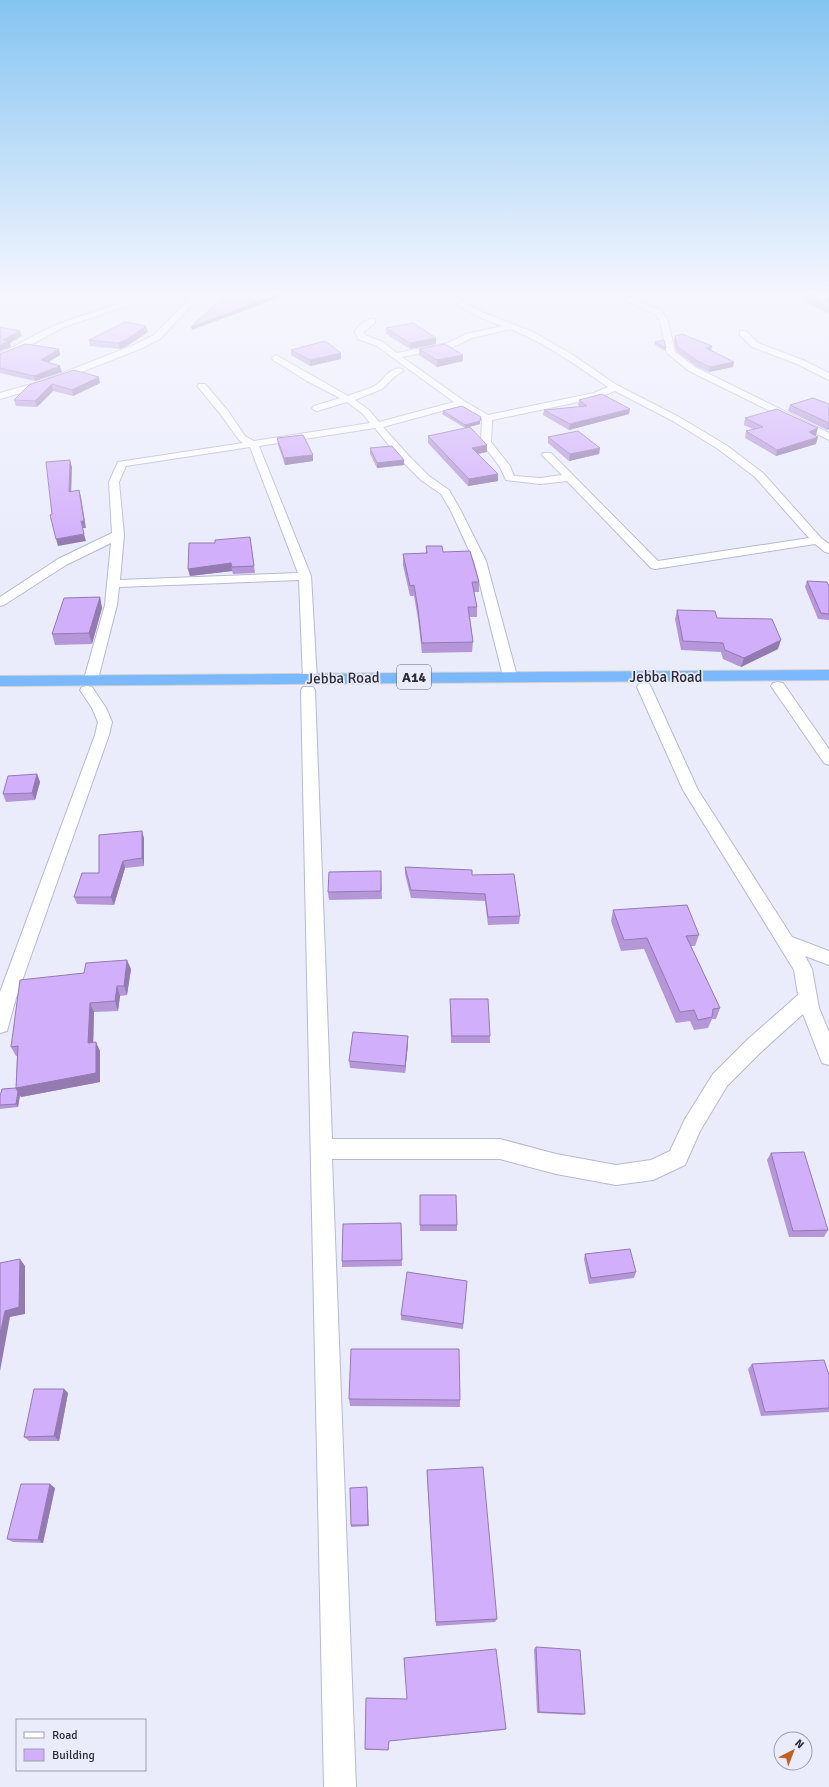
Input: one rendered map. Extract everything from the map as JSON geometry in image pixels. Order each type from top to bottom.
[{"type":"highway","name":"Jebba Road","points":[[309,685],[510,676],[714,677],[829,675]]},
{"type":"highway","name":"Jebba Road","points":[[0,681],[89,685],[644,687],[697,685],[829,686]]},
{"type":"highway","name":"Jebba Road","points":[[0,692],[89,685]]},
{"type":"street","points":[[0,396],[57,378]]},
{"type":"street","points":[[309,378],[348,399],[366,412],[409,462],[425,478],[444,492],[456,511],[480,561],[492,615],[510,676]]},
{"type":"street","points":[[317,408],[348,399],[379,387],[387,378]]},
{"type":"street","points":[[426,378],[461,403],[487,418],[597,395],[615,388]]},
{"type":"street","points":[[601,378],[615,388],[676,419],[722,448],[759,475],[817,540],[829,550]]},
{"type":"street","points":[[711,378],[829,437]]},
{"type":"street","points":[[202,386],[225,413],[242,438],[254,445],[305,576],[340,1787]]},
{"type":"street","points":[[0,1024],[7,998],[102,735],[105,722],[89,685],[111,605],[118,535],[114,482],[122,464],[378,425],[461,403]]},
{"type":"street","points":[[487,418],[486,442],[505,466],[510,478],[549,482],[569,477]]},
{"type":"street","points":[[547,456],[655,565],[817,540]]},
{"type":"street","points":[[0,602],[62,562],[118,535]]},
{"type":"street","points":[[113,584],[305,576]]},
{"type":"street","points":[[778,686],[829,760]]},
{"type":"street","points":[[644,687],[691,790],[803,969],[810,1008],[829,1057]]},
{"type":"street","points":[[786,942],[829,958]]},
{"type":"street","points":[[321,1149],[500,1149],[556,1164],[616,1175],[653,1170],[678,1158],[692,1126],[720,1080],[808,998]]},
{"type":"building","points":[[49,378],[96,378],[72,390],[52,384],[35,401],[14,400],[29,385]]},
{"type":"building","points":[[602,394],[630,409],[570,424],[544,410],[587,406],[579,400]]},
{"type":"building","points":[[813,398],[829,404],[829,423],[790,405]]},
{"type":"building","points":[[462,406],[481,417],[480,421],[465,425],[443,411]]},
{"type":"building","points":[[777,409],[818,428],[809,432],[818,437],[777,450],[746,431],[763,427],[745,418]]},
{"type":"building","points":[[470,427],[487,445],[472,448],[498,474],[469,479],[428,436]]},
{"type":"building","points":[[578,431],[600,448],[570,454],[548,437]]},
{"type":"building","points":[[303,435],[313,455],[284,458],[277,438]]},
{"type":"building","points":[[392,446],[404,460],[377,463],[370,448]]},
{"type":"building","points":[[70,460],[69,492],[79,490],[84,521],[81,521],[84,534],[56,539],[50,515],[52,514],[46,462]]},
{"type":"building","points":[[250,537],[254,566],[232,567],[231,563],[188,569],[189,543],[215,543],[215,540]]},
{"type":"building","points":[[426,546],[442,546],[443,552],[470,551],[479,582],[472,582],[477,607],[468,607],[473,642],[422,643],[414,585],[410,586],[403,554],[427,553]]},
{"type":"building","points":[[807,581],[827,582],[829,586],[829,614],[821,613]]},
{"type":"building","points":[[100,597],[89,633],[52,634],[64,598]]},
{"type":"building","points":[[677,610],[715,611],[717,618],[772,619],[781,640],[744,658],[725,650],[723,643],[683,641]]},
{"type":"building","points":[[37,774],[32,793],[3,794],[8,776]]},
{"type":"building","points":[[142,831],[142,858],[123,861],[111,897],[74,897],[82,873],[99,873],[99,835]]},
{"type":"building","points":[[405,867],[472,870],[472,875],[514,874],[520,916],[488,917],[485,894],[411,890]]},
{"type":"building","points":[[381,871],[381,891],[328,892],[329,872]]},
{"type":"building","points":[[687,905],[699,935],[686,936],[720,1008],[713,1009],[712,1017],[698,1020],[694,1010],[680,1012],[647,938],[624,940],[613,910]]},
{"type":"building","points":[[127,960],[124,986],[117,986],[115,1001],[90,1003],[88,1043],[96,1042],[96,1073],[16,1088],[18,1046],[11,1047],[20,980],[84,973],[86,963]]},
{"type":"building","points":[[450,999],[488,999],[490,1036],[452,1036]]},
{"type":"building","points":[[353,1032],[408,1036],[405,1066],[349,1061]]},
{"type":"building","points":[[16,1088],[18,1092],[16,1104],[0,1105],[2,1089]]},
{"type":"building","points":[[804,1152],[828,1230],[793,1231],[771,1153]]},
{"type":"building","points":[[420,1195],[456,1195],[457,1225],[420,1225]]},
{"type":"building","points":[[401,1223],[402,1260],[342,1261],[343,1224]]},
{"type":"building","points":[[630,1249],[636,1272],[591,1278],[585,1254]]},
{"type":"building","points":[[20,1259],[19,1307],[5,1311],[0,1334],[0,1263]]},
{"type":"building","points":[[407,1272],[467,1281],[463,1324],[401,1315]]},
{"type":"building","points":[[351,1349],[459,1349],[460,1400],[349,1399]]},
{"type":"building","points":[[824,1360],[829,1375],[829,1408],[765,1412],[752,1364]]},
{"type":"building","points":[[34,1389],[64,1389],[54,1436],[24,1437]]},
{"type":"building","points":[[483,1467],[497,1619],[436,1622],[427,1470]]},
{"type":"building","points":[[21,1484],[50,1484],[38,1540],[7,1539]]},
{"type":"building","points":[[367,1487],[368,1525],[351,1525],[350,1488]]},
{"type":"building","points":[[536,1647],[580,1650],[585,1714],[539,1712]]},
{"type":"building","points":[[496,1649],[506,1729],[389,1741],[388,1750],[365,1749],[366,1698],[407,1699],[404,1658]]}]
